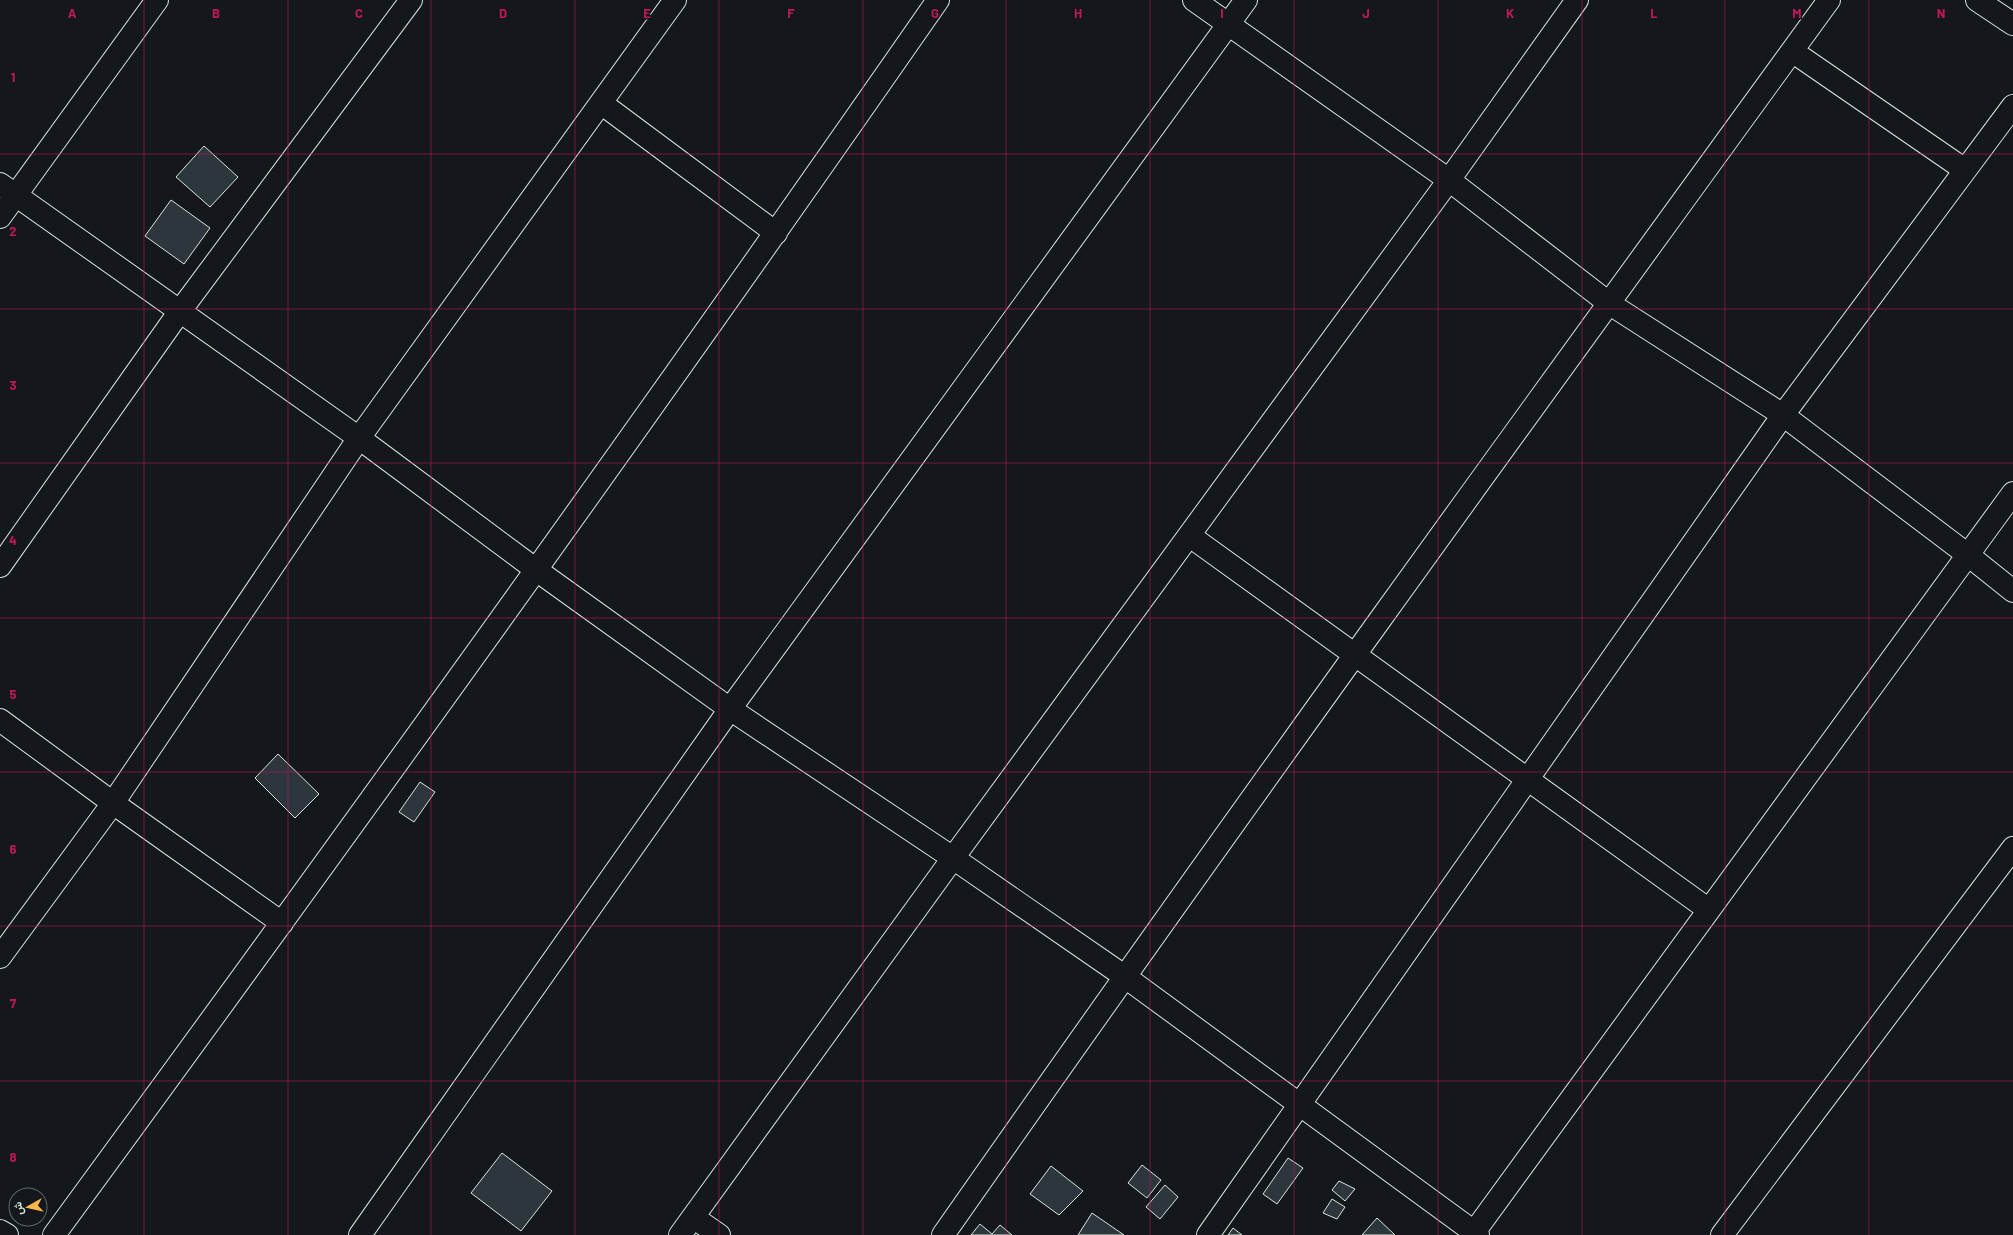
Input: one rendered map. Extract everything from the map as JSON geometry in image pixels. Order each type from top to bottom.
[{"type":"street","points":[[0,217],[8,190],[157,0]]},
{"type":"street","points":[[0,566],[180,311],[411,0]]},
{"type":"street","points":[[0,957],[113,803],[359,438],[675,0]]},
{"type":"street","points":[[54,1235],[282,923],[776,233],[938,0]]},
{"type":"street","points":[[1194,0],[1449,180],[1610,304],[1782,415],[1968,555],[2013,591]]},
{"type":"street","points":[[360,1235],[730,709],[1246,0]]},
{"type":"street","points":[[680,1235],[953,858],[1449,180],[1577,0]]},
{"type":"street","points":[[942,1235],[1124,976],[1354,654],[1610,304],[1829,0]]},
{"type":"street","points":[[1977,0],[2013,24]]},
{"type":"street","points":[[1792,51],[1965,170]]},
{"type":"street","points":[[601,103],[776,233]]},
{"type":"street","points":[[1208,1235],[1782,415],[2013,106]]},
{"type":"street","points":[[8,190],[359,438],[535,569],[730,709],[953,858],[1124,976],[1475,1234],[2013,493]]},
{"type":"street","points":[[1190,536],[1709,910]]},
{"type":"street","points":[[0,720],[113,803],[282,923]]},
{"type":"street","points":[[1722,1235],[2013,848]]},
{"type":"street","points":[[693,1217],[719,1235]]},
{"type":"street","points":[[0,1231],[6,1235]]},
{"type":"building","points":[[204,146],[238,177],[210,207],[176,177]]},
{"type":"building","points":[[171,200],[210,228],[184,264],[145,236]]},
{"type":"building","points":[[278,754],[319,794],[295,818],[255,778]]},
{"type":"building","points":[[420,782],[435,792],[414,822],[399,812]]},
{"type":"building","points":[[502,1153],[552,1191],[521,1231],[471,1193]]},
{"type":"building","points":[[1288,1158],[1303,1168],[1277,1204],[1263,1194]]},
{"type":"building","points":[[1142,1165],[1161,1180],[1147,1198],[1128,1183]]},
{"type":"building","points":[[1051,1166],[1083,1191],[1059,1215],[1030,1194]]},
{"type":"building","points":[[1339,1181],[1355,1189],[1345,1201],[1332,1190]]},
{"type":"building","points":[[1165,1185],[1178,1197],[1160,1219],[1146,1207]]},
{"type":"building","points":[[1332,1199],[1345,1207],[1337,1219],[1323,1213]]},
{"type":"building","points":[[1092,1213],[1124,1235],[1078,1235]]},
{"type":"building","points":[[1377,1218],[1395,1235],[1362,1235]]},
{"type":"building","points":[[980,1224],[992,1234],[1000,1225],[1012,1235],[971,1235]]},
{"type":"building","points":[[1233,1228],[1242,1235],[1228,1235]]}]
